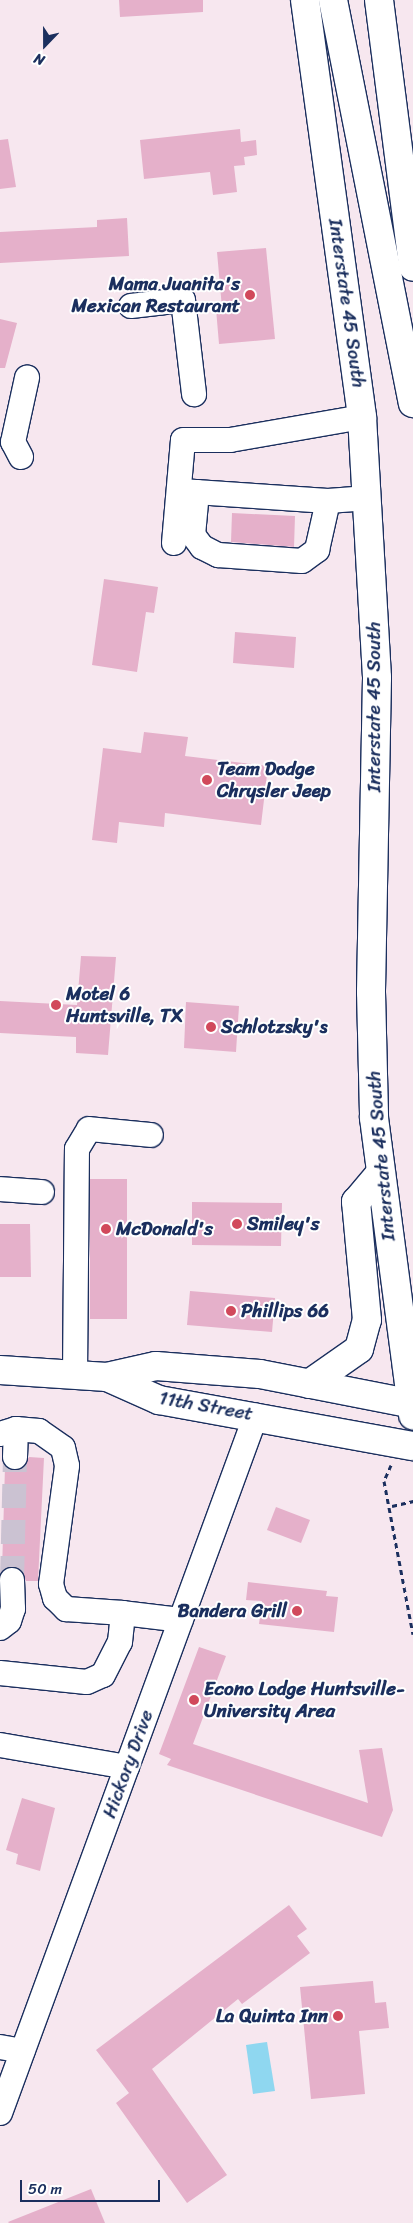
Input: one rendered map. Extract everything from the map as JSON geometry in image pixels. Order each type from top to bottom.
[{"type":"main road","name":"Interstate 45 South","points":[[305,0],[362,417],[368,498],[376,678],[371,1002],[374,1118],[380,1173],[405,1322],[412,1407]]},
{"type":"main road","points":[[333,0],[413,403]]},
{"type":"main road","points":[[379,0],[413,268]]},
{"type":"main road","points":[[309,1384],[359,1349],[367,1320],[356,1202],[380,1173]]},
{"type":"main road","name":"11th Street","points":[[0,1370],[108,1376],[146,1368],[209,1370],[309,1384],[412,1407]]},
{"type":"main road","points":[[108,1376],[197,1385],[204,1382],[209,1370]]},
{"type":"main road","name":"11th Street","points":[[108,1376],[159,1400],[256,1415],[413,1446]]},
{"type":"street","points":[[131,306],[183,300],[194,394]]},
{"type":"street","points":[[21,457],[13,442],[27,378]]},
{"type":"street","points":[[328,501],[317,550],[312,558],[293,560],[218,554],[202,548],[193,535],[183,440],[230,440],[362,417]]},
{"type":"street","points":[[189,492],[328,501],[368,498]]},
{"type":"street","points":[[174,543],[189,492]]},
{"type":"street","points":[[75,1375],[77,1149],[89,1130],[151,1135]]},
{"type":"street","points":[[0,1189],[42,1192]]},
{"type":"street","name":"Hickory Drive","points":[[0,2113],[256,1415]]},
{"type":"street","points":[[15,1457],[8,1431],[39,1431],[63,1448],[67,1466],[51,1584],[55,1598],[66,1609],[124,1613],[181,1620]]},
{"type":"street","points":[[0,1628],[9,1621],[12,1609],[12,1580]]},
{"type":"street","points":[[0,1673],[87,1682],[104,1675],[120,1642],[124,1613]]},
{"type":"street","points":[[0,1745],[127,1767]]},
{"type":"street","points":[[0,2046],[23,2051]]},
{"type":"path","points":[[386,1440],[391,1462],[384,1481],[392,1506],[413,1634]]},
{"type":"path","points":[[392,1506],[413,1501]]},
{"type":"water","points":[[267,2042],[275,2091],[253,2094],[246,2045]]},
{"type":"building","points":[[119,0],[203,0],[203,12],[120,17]]},
{"type":"building","points":[[240,129],[241,142],[256,140],[257,155],[244,157],[245,165],[234,166],[237,192],[213,195],[210,172],[144,179],[140,140]]},
{"type":"building","points":[[8,139],[16,187],[0,189],[0,140]]},
{"type":"building","points":[[127,218],[129,256],[0,263],[0,232],[97,227],[97,220]]},
{"type":"building","points":[[266,248],[275,339],[219,344],[216,309],[222,308],[217,252]]},
{"type":"building","points":[[0,319],[17,323],[5,368],[0,368]]},
{"type":"building","points":[[232,513],[295,516],[294,547],[231,542]]},
{"type":"building","points":[[104,579],[158,587],[154,613],[146,612],[137,672],[92,665]]},
{"type":"building","points":[[235,632],[296,637],[294,668],[233,663]]},
{"type":"building","points":[[144,732],[188,737],[185,756],[268,766],[261,825],[165,813],[164,827],[119,822],[117,843],[92,840],[103,748],[141,753]]},
{"type":"building","name":"Motel 6 Huntsville, TX","points":[[81,956],[116,957],[108,1055],[76,1053],[76,1037],[0,1033],[0,1001],[77,1005]]},
{"type":"building","name":"Schlotzsky's","points":[[186,1002],[239,1006],[236,1052],[184,1048]]},
{"type":"building","name":"McDonald's","points":[[90,1179],[127,1179],[127,1319],[90,1319]]},
{"type":"building","name":"Smiley's","points":[[192,1202],[282,1203],[281,1246],[192,1245]]},
{"type":"building","points":[[0,1224],[30,1224],[31,1277],[0,1277]]},
{"type":"building","name":"Phillips 66","points":[[190,1291],[275,1298],[272,1332],[187,1325]]},
{"type":"building","points":[[29,1457],[44,1458],[38,1581],[26,1581],[18,1568],[2,1571],[5,1466],[21,1469]]},
{"type":"building","points":[[276,1507],[310,1520],[301,1543],[267,1530]]},
{"type":"building","points":[[248,1582],[327,1591],[326,1596],[338,1597],[334,1632],[259,1624],[262,1601],[246,1600]]},
{"type":"building","name":"Econo Lodge Huntsville- University Area","points":[[199,1647],[226,1656],[193,1744],[368,1803],[359,1750],[382,1748],[393,1810],[382,1837],[167,1765],[171,1759],[159,1754]]},
{"type":"building","points":[[22,1798],[55,1808],[40,1871],[16,1864],[18,1854],[6,1850]]},
{"type":"building","points":[[289,1905],[307,1929],[297,1936],[310,1953],[242,2004],[238,1999],[152,2069],[227,2175],[187,2203],[116,2103],[129,2093],[96,2050]]},
{"type":"building","points":[[373,1981],[375,2003],[386,2002],[389,2028],[359,2031],[365,2094],[311,2099],[300,1987]]},
{"type":"building","points":[[91,2189],[105,2223],[8,2222]]},
{"type":"tunnel","points":[[12,1580],[15,1457]]},
{"type":"place","name":"Mama Juanita's Mexican Restaurant","points":[[250,295]]},
{"type":"place","name":"Team Dodge Chrysler Jeep","points":[[207,780]]},
{"type":"place","name":"Motel 6 Huntsville, TX","points":[[56,1005]]},
{"type":"place","name":"Schlotzsky's","points":[[211,1027]]},
{"type":"place","name":"Smiley's","points":[[237,1224]]},
{"type":"place","name":"McDonald's","points":[[106,1229]]},
{"type":"place","name":"Phillips 66","points":[[231,1311]]},
{"type":"place","name":"Bandera Grill","points":[[297,1611]]},
{"type":"place","name":"Econo Lodge Huntsville- University Area","points":[[194,1700]]},
{"type":"place","name":"La Quinta Inn","points":[[338,2016]]}]
